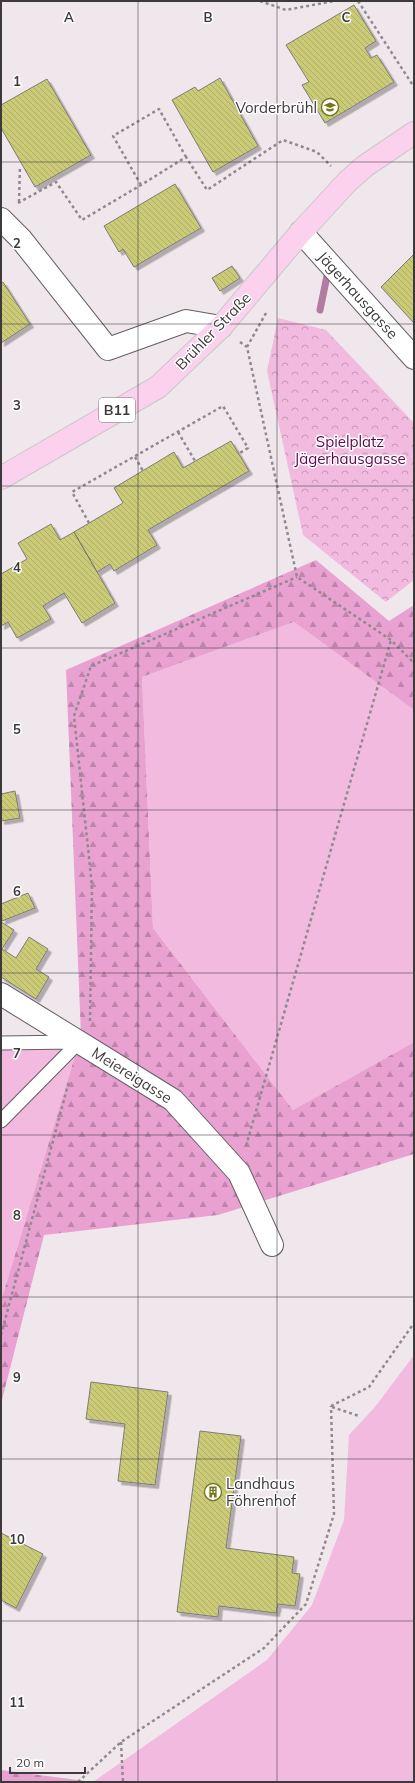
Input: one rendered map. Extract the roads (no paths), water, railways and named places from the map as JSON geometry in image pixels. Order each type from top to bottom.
[{"type":"main road","name":"Brühler Straße","points":[[1,478],[158,387],[221,327],[301,232],[347,182],[364,166],[414,133]]},
{"type":"street","points":[[2,220],[21,239],[108,349],[186,321],[221,327]]},
{"type":"street","name":"Jägerhausgasse","points":[[301,232],[414,358]]},
{"type":"street","name":"Meiereigasse","points":[[1,994],[173,1100],[239,1173],[272,1245]]},
{"type":"lane","points":[[1,1043],[79,1042]]},
{"type":"lane","points":[[1,1121],[79,1042]]},
{"type":"waterway","points":[[320,310],[327,276]]},
{"type":"place","name":"Vorderbrühl","points":[[330,107]]},
{"type":"place","name":"Landhaus Föhrenhof","points":[[213,1492]]},
{"type":"park label","name":"Spielplatz Jägerhausgasse","points":[[350,450]]}]
